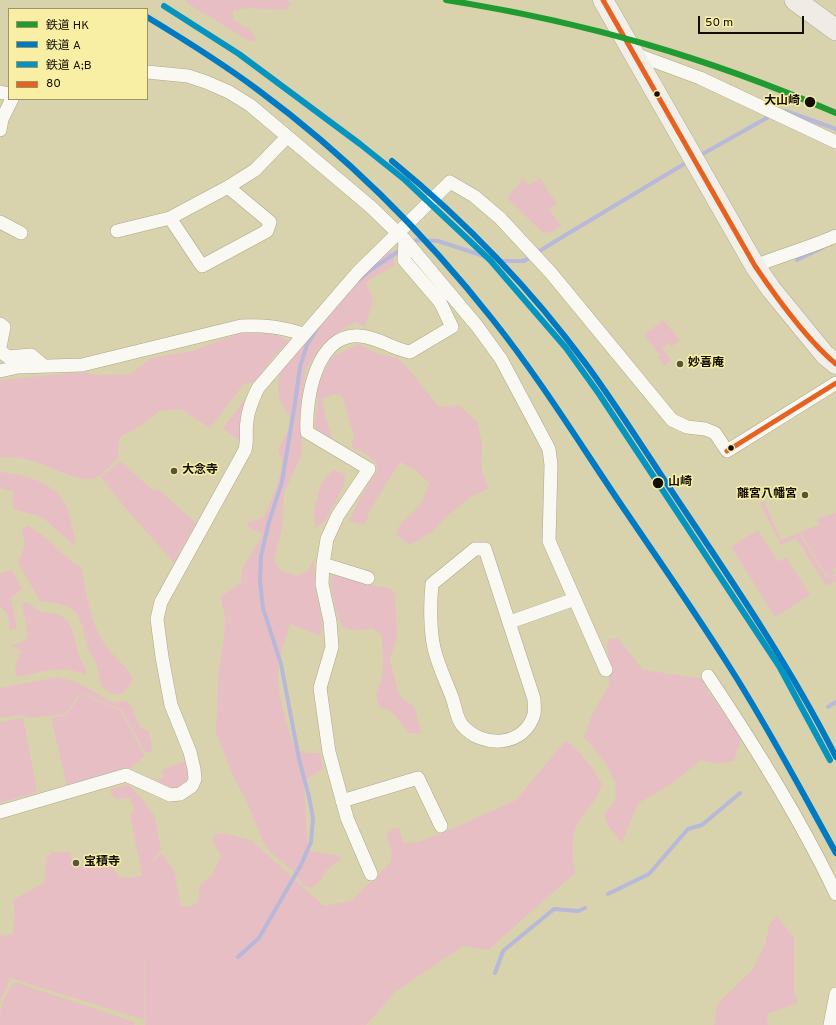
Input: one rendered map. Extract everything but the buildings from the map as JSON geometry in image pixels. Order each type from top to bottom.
[{"type":"highway","points":[[795,0],[836,30]]},
{"type":"main road","points":[[603,0],[755,266],[770,289],[825,355],[836,364]]},
{"type":"street","points":[[635,54],[700,78],[836,142]]},
{"type":"street","points":[[148,72],[188,76],[206,82],[250,105],[336,176],[402,237],[477,326],[502,359],[549,449],[551,465],[549,542],[606,670]]},
{"type":"street","points":[[0,130],[2,119],[12,100]]},
{"type":"street","points":[[117,231],[170,218],[228,187],[255,170],[287,137]]},
{"type":"street","points":[[0,812],[126,775],[170,795],[186,791],[192,786],[195,779],[190,752],[170,706],[162,657],[158,611],[245,450],[248,439],[246,422],[258,388],[358,272],[402,237],[450,182],[474,196],[495,212],[551,273],[672,420],[687,427],[704,429],[715,434],[727,451],[836,382]]},
{"type":"street","points":[[170,218],[202,266],[267,231],[270,222],[228,187]]},
{"type":"street","points":[[0,222],[21,233]]},
{"type":"street","points":[[755,266],[792,252],[807,249],[836,236]]},
{"type":"street","points":[[372,874],[347,818],[329,752],[320,688],[332,647],[330,621],[322,584],[323,564],[327,539],[338,515],[369,470],[307,432],[306,416],[308,397],[314,377],[322,357],[332,346],[344,339],[358,335],[372,337],[402,351],[410,352],[452,328],[440,302],[404,260],[402,237]]},
{"type":"street","points":[[0,324],[4,327],[0,347]]},
{"type":"street","points":[[0,370],[18,366],[82,365],[241,326],[260,325],[282,327],[303,334]]},
{"type":"street","points":[[0,351],[8,357],[31,355],[44,366]]},
{"type":"street","points":[[475,549],[485,549],[510,622],[534,699],[534,714],[527,727],[517,736],[503,742],[488,742],[473,735],[461,724],[434,648],[430,596],[432,584],[475,549]]},
{"type":"street","points":[[323,564],[368,578]]},
{"type":"street","points":[[510,622],[575,599]]},
{"type":"street","points":[[708,676],[762,759],[817,855],[836,894]]},
{"type":"street","points":[[342,800],[418,778],[441,826]]},
{"type":"street","points":[[830,1025],[836,994]]},
{"type":"shaded area","points":[[186,0],[286,0],[291,2],[286,10],[247,8],[233,11],[233,20],[250,30],[257,41],[249,41],[187,3]]},
{"type":"shaded area","points":[[523,178],[529,185],[540,178],[557,204],[549,209],[561,226],[552,232],[543,233],[507,198]]},
{"type":"shaded area","points":[[389,248],[394,258],[395,265],[366,282],[373,300],[365,327],[355,322],[331,337],[319,348],[306,369],[301,405],[302,454],[284,493],[282,528],[274,562],[282,571],[298,576],[308,571],[314,559],[315,585],[322,621],[321,636],[290,624],[281,653],[278,673],[282,707],[295,749],[309,753],[320,753],[323,769],[307,779],[304,786],[308,850],[342,858],[326,871],[321,880],[312,888],[304,886],[293,871],[270,852],[264,844],[246,800],[234,778],[216,733],[218,677],[224,637],[225,618],[221,597],[241,582],[242,569],[263,534],[253,530],[246,523],[263,518],[272,498],[282,465],[282,460],[278,451],[287,431],[290,418],[289,414],[282,405],[278,393],[278,384],[281,372],[319,321]]},
{"type":"shaded area","points":[[663,320],[680,340],[671,347],[668,343],[662,348],[671,360],[664,366],[657,357],[660,355],[644,335]]},
{"type":"shaded area","points":[[245,331],[275,334],[289,341],[274,356],[255,382],[244,384],[210,428],[181,409],[160,411],[134,430],[122,435],[119,441],[118,458],[101,475],[92,479],[85,479],[60,472],[25,459],[10,457],[0,458],[0,380],[82,372],[99,375],[131,374],[151,358],[192,351]]},
{"type":"shaded area","points":[[359,344],[378,354],[397,358],[405,365],[439,407],[459,405],[477,422],[482,442],[481,467],[488,489],[469,498],[444,519],[432,532],[410,545],[396,535],[400,524],[421,504],[429,483],[415,470],[400,462],[370,510],[365,525],[349,521],[358,502],[377,470],[375,461],[361,451],[351,448],[354,437],[342,396],[335,394],[322,399],[326,419],[333,440],[314,431],[318,398],[315,395],[323,373],[333,356]]},
{"type":"shaded area","points":[[249,394],[241,442],[223,428]]},
{"type":"shaded area","points":[[120,461],[154,491],[158,489],[196,523],[174,563],[127,510],[101,477]]},
{"type":"shaded area","points":[[333,470],[345,474],[344,485],[326,520],[315,529],[314,509],[322,481]]},
{"type":"shaded area","points":[[0,472],[35,480],[43,483],[58,493],[68,511],[76,545],[74,545],[42,517],[13,509],[13,491],[0,488]]},
{"type":"shaded area","points":[[764,501],[781,540],[799,533],[827,578],[836,575],[836,582],[826,586],[796,538],[781,545],[760,503]]},
{"type":"shaded area","points":[[836,513],[836,568],[833,570],[836,574],[828,577],[800,532],[819,525],[817,520],[821,517]]},
{"type":"shaded area","points":[[27,526],[42,535],[81,567],[93,621],[97,630],[104,644],[126,668],[133,679],[127,689],[118,695],[106,690],[101,684],[96,663],[86,645],[81,621],[75,612],[63,605],[40,601],[18,563],[25,545],[22,529]]},
{"type":"shaded area","points":[[758,530],[778,562],[786,557],[810,595],[775,617],[731,547]]},
{"type":"shaded area","points":[[12,570],[22,589],[11,597],[17,628],[9,630],[8,617],[0,607],[0,573]]},
{"type":"shaded area","points":[[335,574],[367,585],[389,588],[395,592],[397,636],[390,660],[399,695],[415,708],[421,733],[409,733],[391,711],[379,707],[376,694],[383,672],[382,635],[372,628],[357,631],[342,627],[335,607],[330,579]]},
{"type":"shaded area","points":[[22,603],[29,603],[37,610],[59,615],[68,622],[71,627],[86,675],[60,669],[17,677],[15,667],[21,651],[11,645],[20,643],[28,637]]},
{"type":"shaded area","points":[[618,638],[643,670],[704,679],[706,688],[741,739],[734,761],[719,764],[700,760],[671,784],[638,803],[622,843],[607,824],[604,814],[615,799],[615,782],[607,765],[584,737],[592,714],[608,687],[611,667],[607,648],[608,640]]},
{"type":"shaded area","points":[[57,677],[74,681],[112,702],[126,701],[131,705],[140,728],[148,730],[152,745],[151,752],[145,752],[121,709],[80,693],[66,714],[31,718],[21,715],[0,718],[0,688]]},
{"type":"shaded area","points":[[81,694],[120,710],[145,756],[129,769],[67,786],[51,718],[67,715]]},
{"type":"shaded area","points":[[23,718],[37,792],[0,803],[0,722]]},
{"type":"shaded area","points":[[566,740],[586,760],[602,784],[595,800],[579,821],[574,833],[573,860],[575,873],[488,950],[463,946],[395,992],[366,1025],[145,1025],[146,1020],[143,907],[145,1020],[10,978],[0,1003],[0,936],[13,934],[15,912],[13,900],[45,882],[46,858],[52,852],[70,852],[72,860],[77,866],[94,866],[96,860],[104,857],[112,860],[113,869],[119,877],[130,878],[142,875],[130,816],[134,810],[130,798],[116,799],[111,794],[110,789],[129,785],[144,801],[155,817],[161,850],[144,872],[161,853],[175,872],[181,906],[189,907],[198,902],[200,885],[212,875],[221,856],[212,841],[216,834],[222,833],[251,840],[324,906],[351,901],[390,863],[392,853],[386,835],[392,829],[399,828],[403,843],[418,842],[443,833],[516,800]]},
{"type":"shaded area","points":[[185,761],[188,774],[182,786],[169,787],[160,782],[158,779],[164,777],[162,770]]},
{"type":"shaded area","points":[[777,916],[794,938],[794,990],[798,1003],[767,1014],[768,1025],[714,1025],[717,1004],[753,969],[766,942],[769,925]]},
{"type":"shaded area","points":[[15,982],[134,1022],[135,1025],[0,1025],[3,1002]]},
{"type":"waterway","points":[[780,113],[786,111],[836,129]]},
{"type":"waterway","points":[[699,156],[772,115]]},
{"type":"waterway","points":[[411,243],[417,240],[438,241],[499,261],[524,261],[689,161]]},
{"type":"waterway","points":[[797,260],[822,248]]},
{"type":"waterway","points":[[359,280],[369,271],[402,249]]},
{"type":"waterway","points":[[238,957],[259,938],[301,865],[311,842],[313,818],[309,797],[299,759],[281,664],[263,608],[260,581],[261,556],[269,522],[282,482],[300,367],[307,345],[318,327]]},
{"type":"waterway","points":[[828,707],[836,702]]},
{"type":"waterway","points":[[608,894],[649,874],[688,829],[702,825],[740,793]]},
{"type":"waterway","points":[[495,973],[503,951],[554,909],[578,911],[585,908]]},
{"type":"rail line","name":"HK","points":[[446,0],[547,19],[644,44],[692,58],[740,75],[836,113]]},
{"type":"rail line","name":"A;B","points":[[164,6],[239,54],[360,144],[405,180],[490,260],[566,348],[599,394],[779,666],[830,760]]},
{"type":"rail line","name":"A","points":[[148,18],[244,80],[291,115],[322,141],[383,197],[467,288],[510,342],[543,388],[703,626],[757,712],[836,853]]},
{"type":"rail line","name":"A","points":[[392,161],[445,207],[495,256],[565,336],[586,364],[727,573],[802,694],[836,757]]},
{"type":"transit line","name":"80","points":[[603,0],[755,266],[782,305],[814,343],[836,364]]},
{"type":"transit line","name":"80","points":[[727,451],[836,383]]},
{"type":"place","name":"大山崎","points":[[810,102]]},
{"type":"place","name":"妙喜庵","points":[[680,364]]},
{"type":"place","name":"大念寺","points":[[174,471]]},
{"type":"place","name":"山崎","points":[[658,483]]},
{"type":"place","name":"離宮八幡宮","points":[[805,495]]},
{"type":"place","name":"宝積寺","points":[[76,863]]}]
